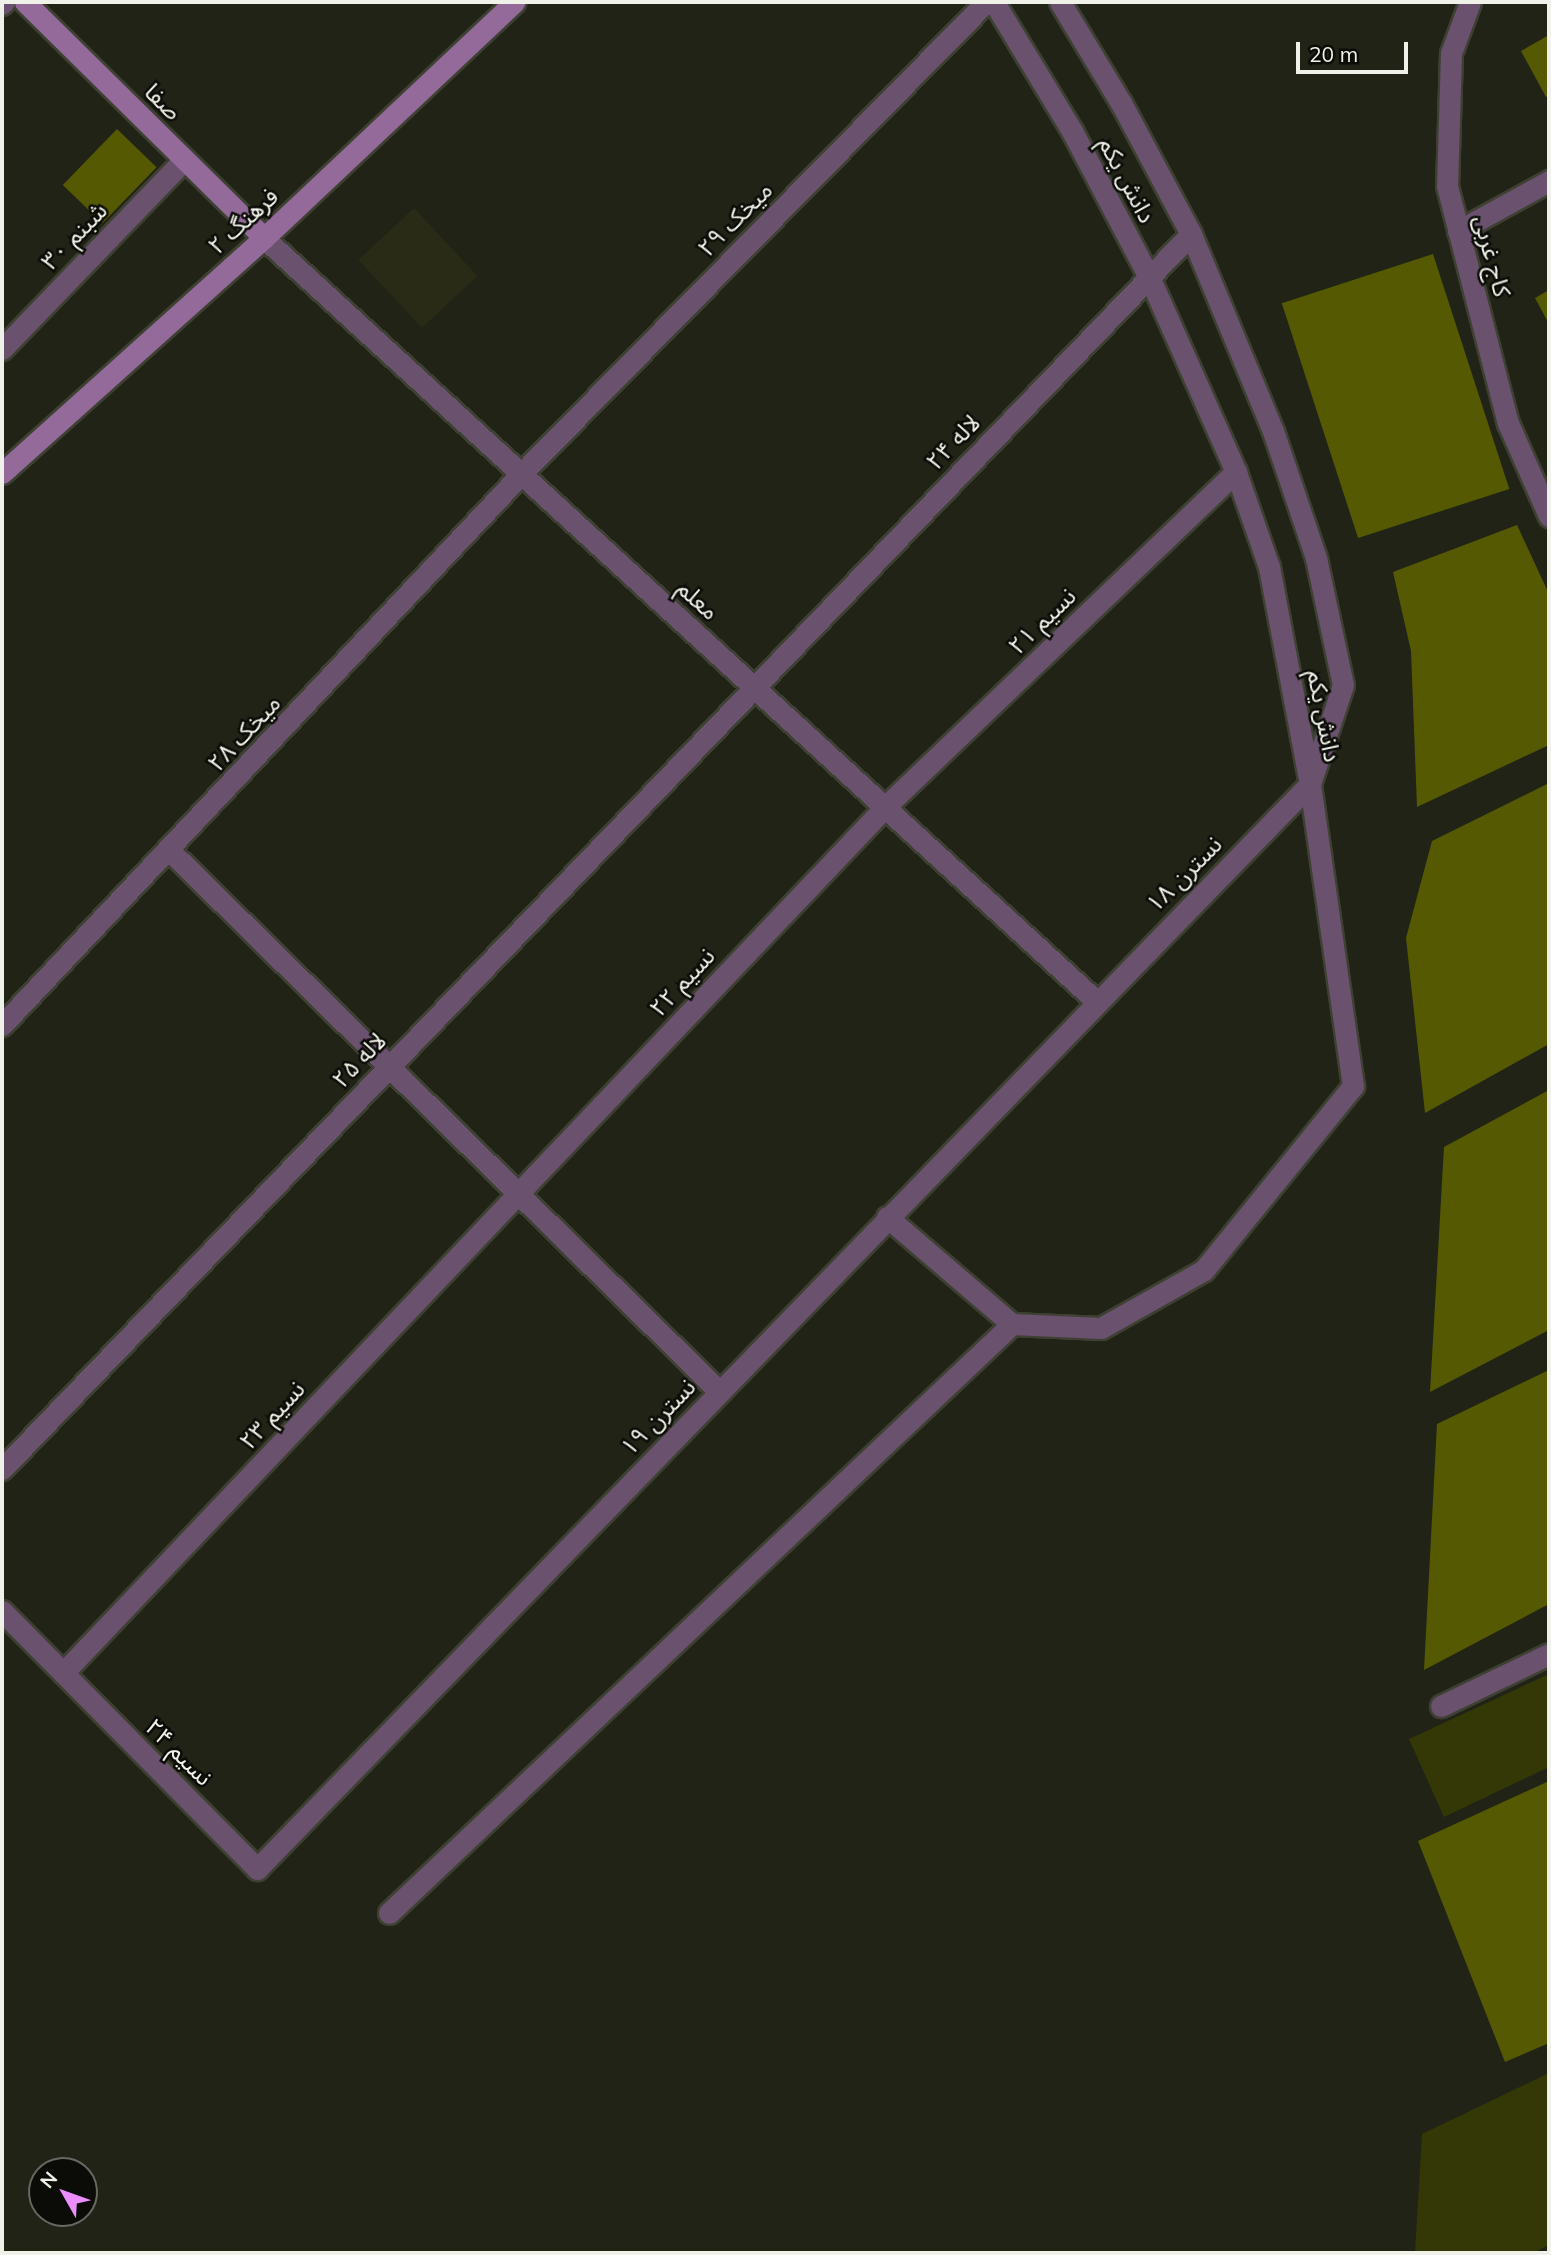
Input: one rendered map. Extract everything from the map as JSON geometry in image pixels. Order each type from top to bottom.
[{"type":"main road","name":"صفا","points":[[25,2],[264,238]]},
{"type":"main road","name":"فرهنگ ۲","points":[[2,472],[264,238],[514,2]]},
{"type":"street","name":"میخک ۲۹","points":[[522,474],[986,2]]},
{"type":"street","name":"دانش یکم","points":[[994,2],[1072,131],[1149,277],[1236,472],[1269,567],[1310,784]]},
{"type":"street","name":"دانش یکم","points":[[1060,2],[1121,103],[1191,234],[1273,431],[1318,570],[1343,685],[1310,784]]},
{"type":"street","name":"کاج غربی","points":[[1470,2],[1451,53],[1447,186],[1508,423],[1541,476],[1549,516]]},
{"type":"street","name":"شبنم ۳۰","points":[[2,349],[184,160]]},
{"type":"street","points":[[1458,231],[1549,181]]},
{"type":"street","name":"لاله ۲۴","points":[[754,687],[1191,234]]},
{"type":"street","name":"معلم","points":[[264,238],[1096,1001]]},
{"type":"street","name":"نسیم ۲۱","points":[[885,807],[1236,472]]},
{"type":"street","name":"میخک ۲۸","points":[[2,1025],[522,474]]},
{"type":"street","name":"لاله ۲۵","points":[[2,1469],[754,687]]},
{"type":"street","points":[[887,1217],[1012,1324],[1101,1328],[1204,1270],[1353,1086],[1310,784]]},
{"type":"street","name":"نسترن ۱۸","points":[[1096,1001],[1310,784]]},
{"type":"street","name":"نسیم ۲۲","points":[[518,1194],[885,807]]},
{"type":"street","points":[[170,850],[719,1391]]},
{"type":"street","name":"نسترن ۱۹","points":[[257,1869],[1096,1001]]},
{"type":"street","name":"نسیم ۲۳","points":[[63,1673],[518,1194]]},
{"type":"street","points":[[389,1913],[1012,1324]]},
{"type":"street","name":"نسیم ۲۴","points":[[2,1611],[257,1869]]},
{"type":"street","points":[[1441,1706],[1549,1654]]},
{"type":"shaded area","points":[[414,208],[477,276],[422,328],[358,260]]},
{"type":"green space","points":[[1549,1674],[1549,1767],[1444,1817],[1409,1739]]},
{"type":"green space","points":[[1549,2073],[1549,2245],[1533,2253],[1415,2253],[1422,2134]]},
{"type":"building","points":[[1549,35],[1549,96],[1546,97],[1521,51]]},
{"type":"building","points":[[117,129],[157,167],[102,223],[63,185]]},
{"type":"building","points":[[1433,254],[1509,489],[1358,538],[1282,303]]},
{"type":"building","points":[[1549,290],[1549,324],[1535,298]]},
{"type":"building","points":[[1517,525],[1549,594],[1549,745],[1417,807],[1411,651],[1393,572]]},
{"type":"building","points":[[1549,783],[1549,1044],[1425,1113],[1406,938],[1432,841]]},
{"type":"building","points":[[1549,1090],[1549,1330],[1430,1392],[1444,1147]]},
{"type":"building","points":[[1549,1370],[1549,1604],[1424,1670],[1437,1424]]},
{"type":"building","points":[[1549,1781],[1549,2043],[1505,2062],[1418,1841]]}]
